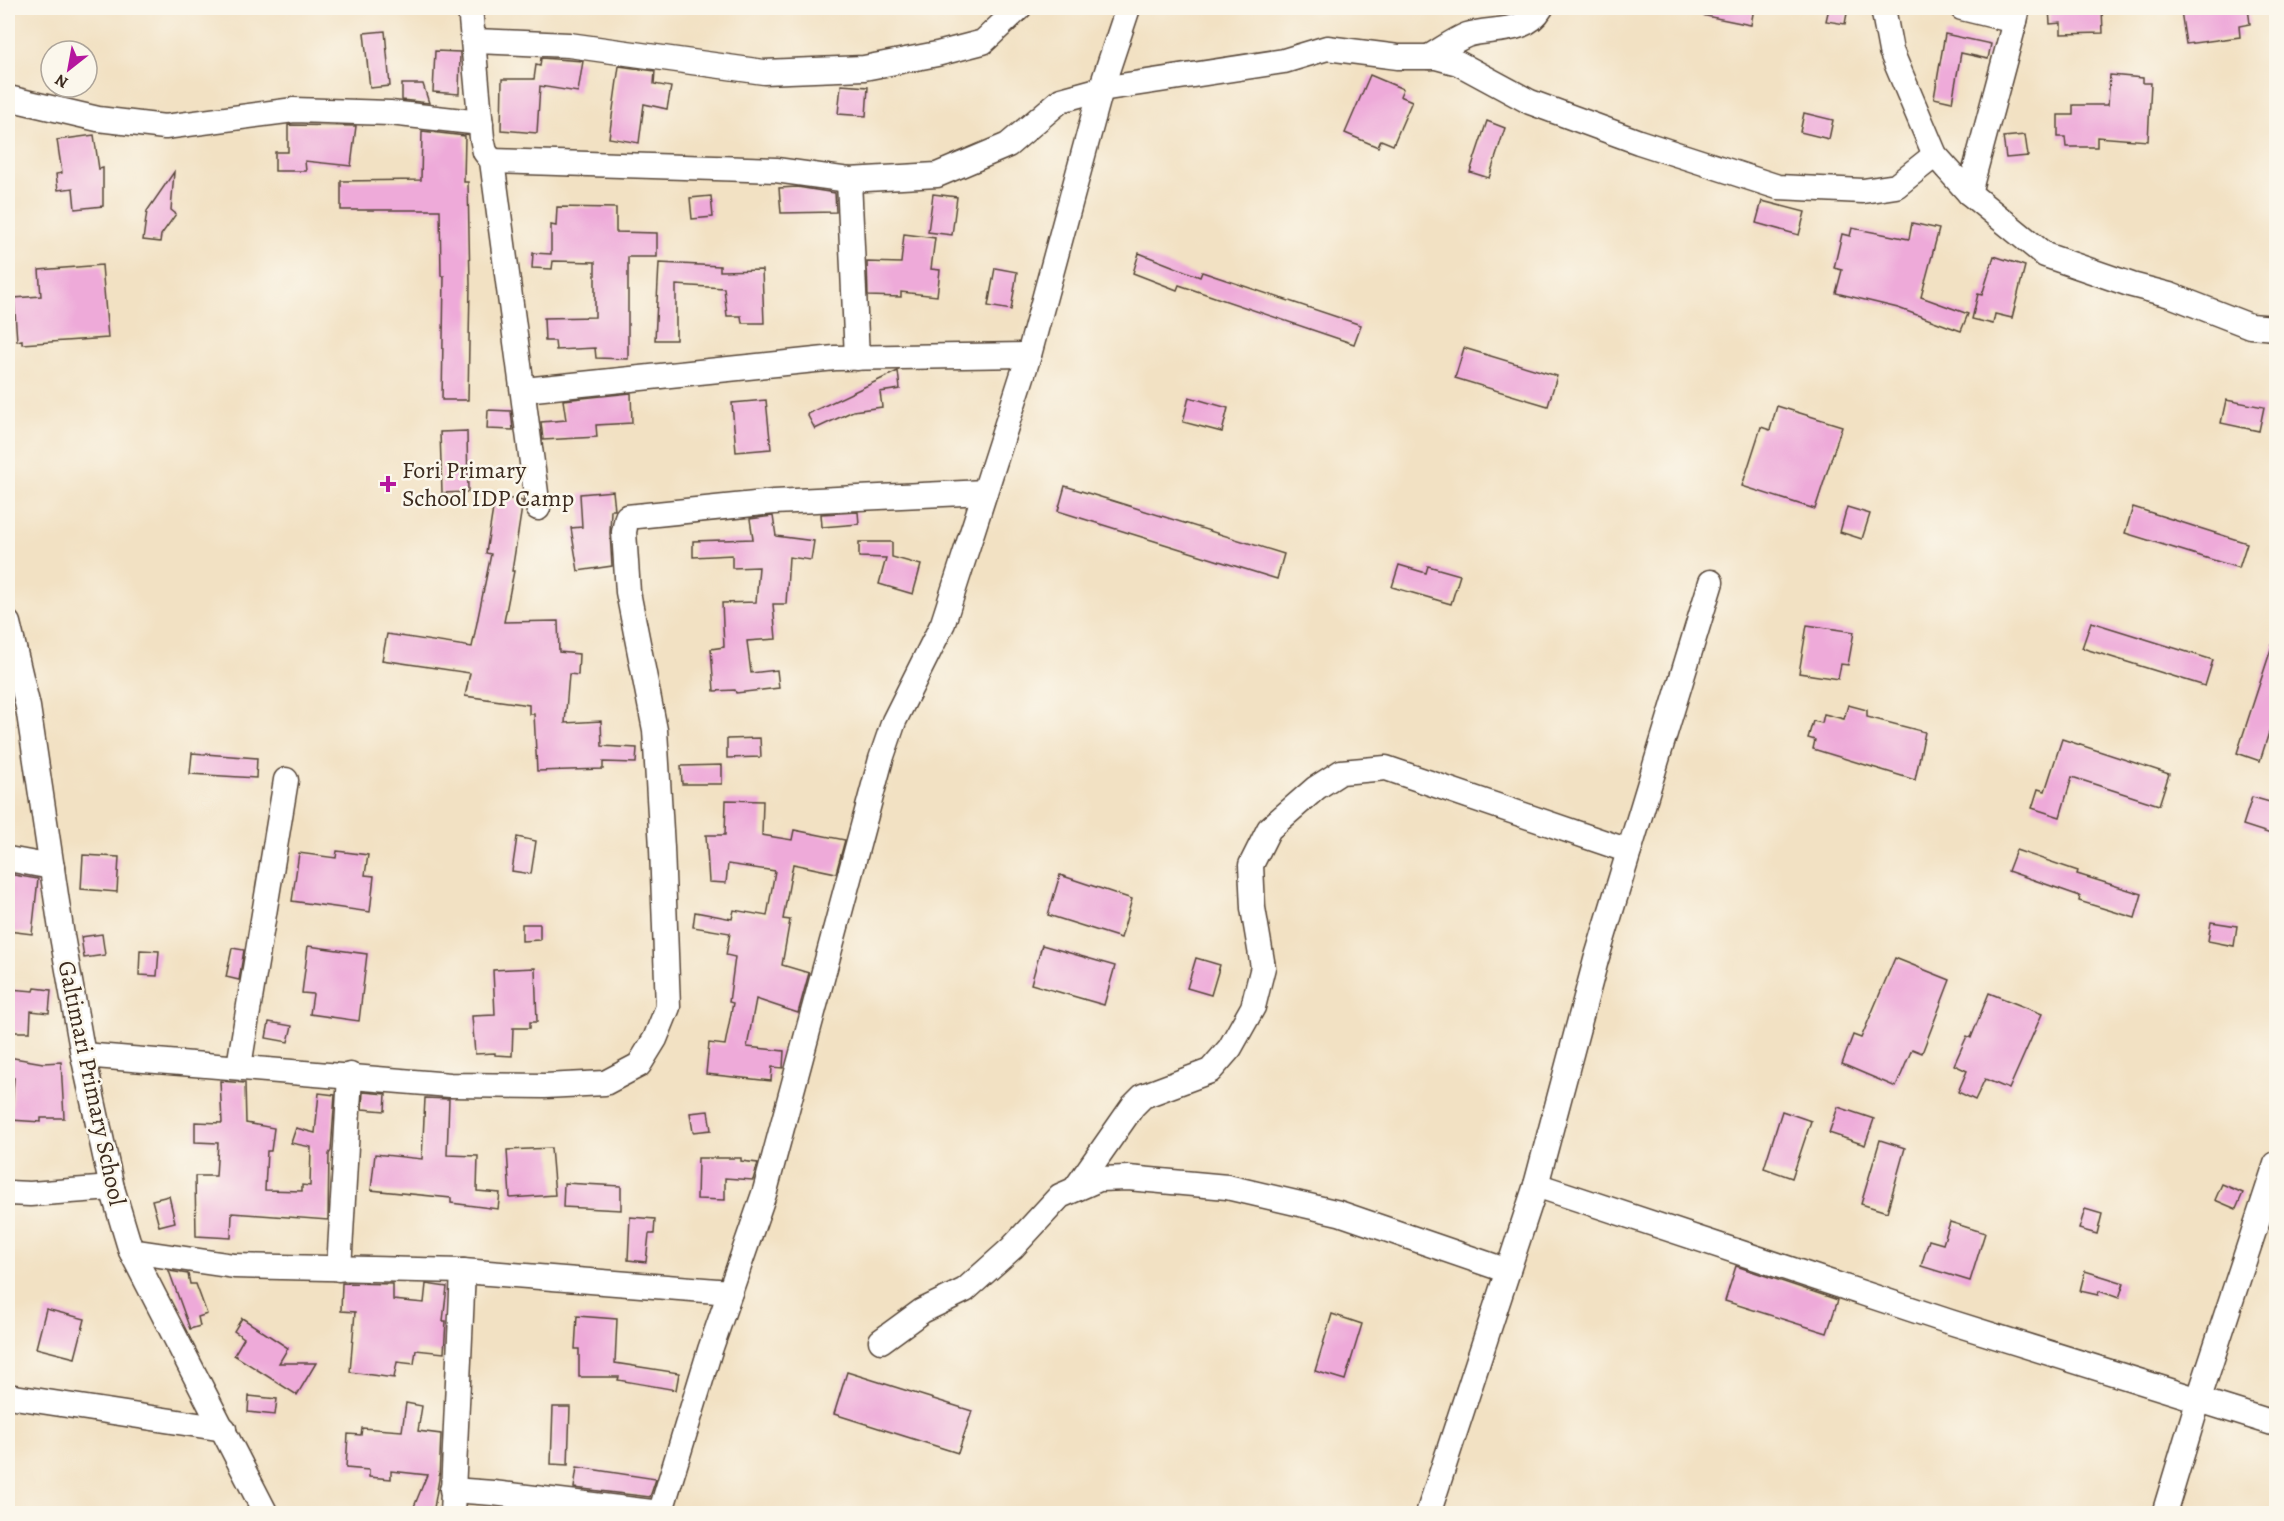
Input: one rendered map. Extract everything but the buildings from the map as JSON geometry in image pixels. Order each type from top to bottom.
[{"type":"street","points":[[470,8],[484,152],[492,161],[538,508]]},
{"type":"street","points":[[474,41],[569,45],[764,72],[864,68],[937,54],[983,42],[1020,8]]},
{"type":"street","points":[[463,1271],[452,1502],[493,1493],[660,1514],[671,1470],[765,1191],[880,759],[894,721],[943,623],[1029,355],[1101,89],[1128,8]]},
{"type":"street","points":[[1430,57],[1467,35],[1513,29],[1538,13],[1541,8]]},
{"type":"street","points":[[1883,8],[1892,51],[1935,155],[1969,193],[2045,255],[2132,285],[2170,294],[2250,326],[2277,328]]},
{"type":"street","points":[[1962,8],[2016,14],[1969,193]]},
{"type":"street","points":[[492,161],[776,170],[849,180],[937,175],[1008,145],[1061,100],[1101,89],[1262,65],[1327,48],[1398,57],[1430,57],[1458,63],[1530,102],[1639,142],[1778,187],[1863,191],[1896,186],[1935,155]]},
{"type":"street","points":[[8,98],[98,119],[165,128],[294,110],[390,113],[481,123]]},
{"type":"street","points":[[849,180],[857,358]]},
{"type":"street","points":[[524,390],[857,358],[1029,355]]},
{"type":"street","points":[[83,1055],[450,1084],[545,1086],[605,1083],[639,1065],[655,1039],[668,1007],[655,730],[628,592],[624,532],[627,517],[774,502],[985,492]]},
{"type":"street","points":[[1428,1514],[1536,1185],[1596,960],[1711,582]]},
{"type":"street","name":"Galtimari Primary School","points":[[8,623],[28,707],[83,1055],[112,1188],[131,1251],[266,1514]]},
{"type":"street","points":[[1076,1189],[1133,1106],[1143,1096],[1210,1071],[1230,1048],[1253,1007],[1263,967],[1253,908],[1251,865],[1269,829],[1316,788],[1341,772],[1386,768],[1629,851]]},
{"type":"street","points":[[239,1066],[286,780]]},
{"type":"street","points":[[8,859],[52,867]]},
{"type":"street","points":[[339,1269],[351,1075]]},
{"type":"street","points":[[2164,1514],[2199,1398],[2277,1164]]},
{"type":"street","points":[[881,1341],[922,1311],[965,1290],[1012,1248],[1060,1196],[1099,1179],[1128,1178],[1227,1187],[1339,1213],[1508,1271]]},
{"type":"street","points":[[1536,1185],[1950,1322],[2277,1424]]},
{"type":"street","points":[[8,1193],[30,1194],[112,1188]]},
{"type":"street","points":[[131,1251],[234,1266],[463,1271],[730,1292]]},
{"type":"street","points":[[8,1396],[224,1429]]},
{"type":"place","name":"Fori Primary School IDP Camp","points":[[388,484]]}]
